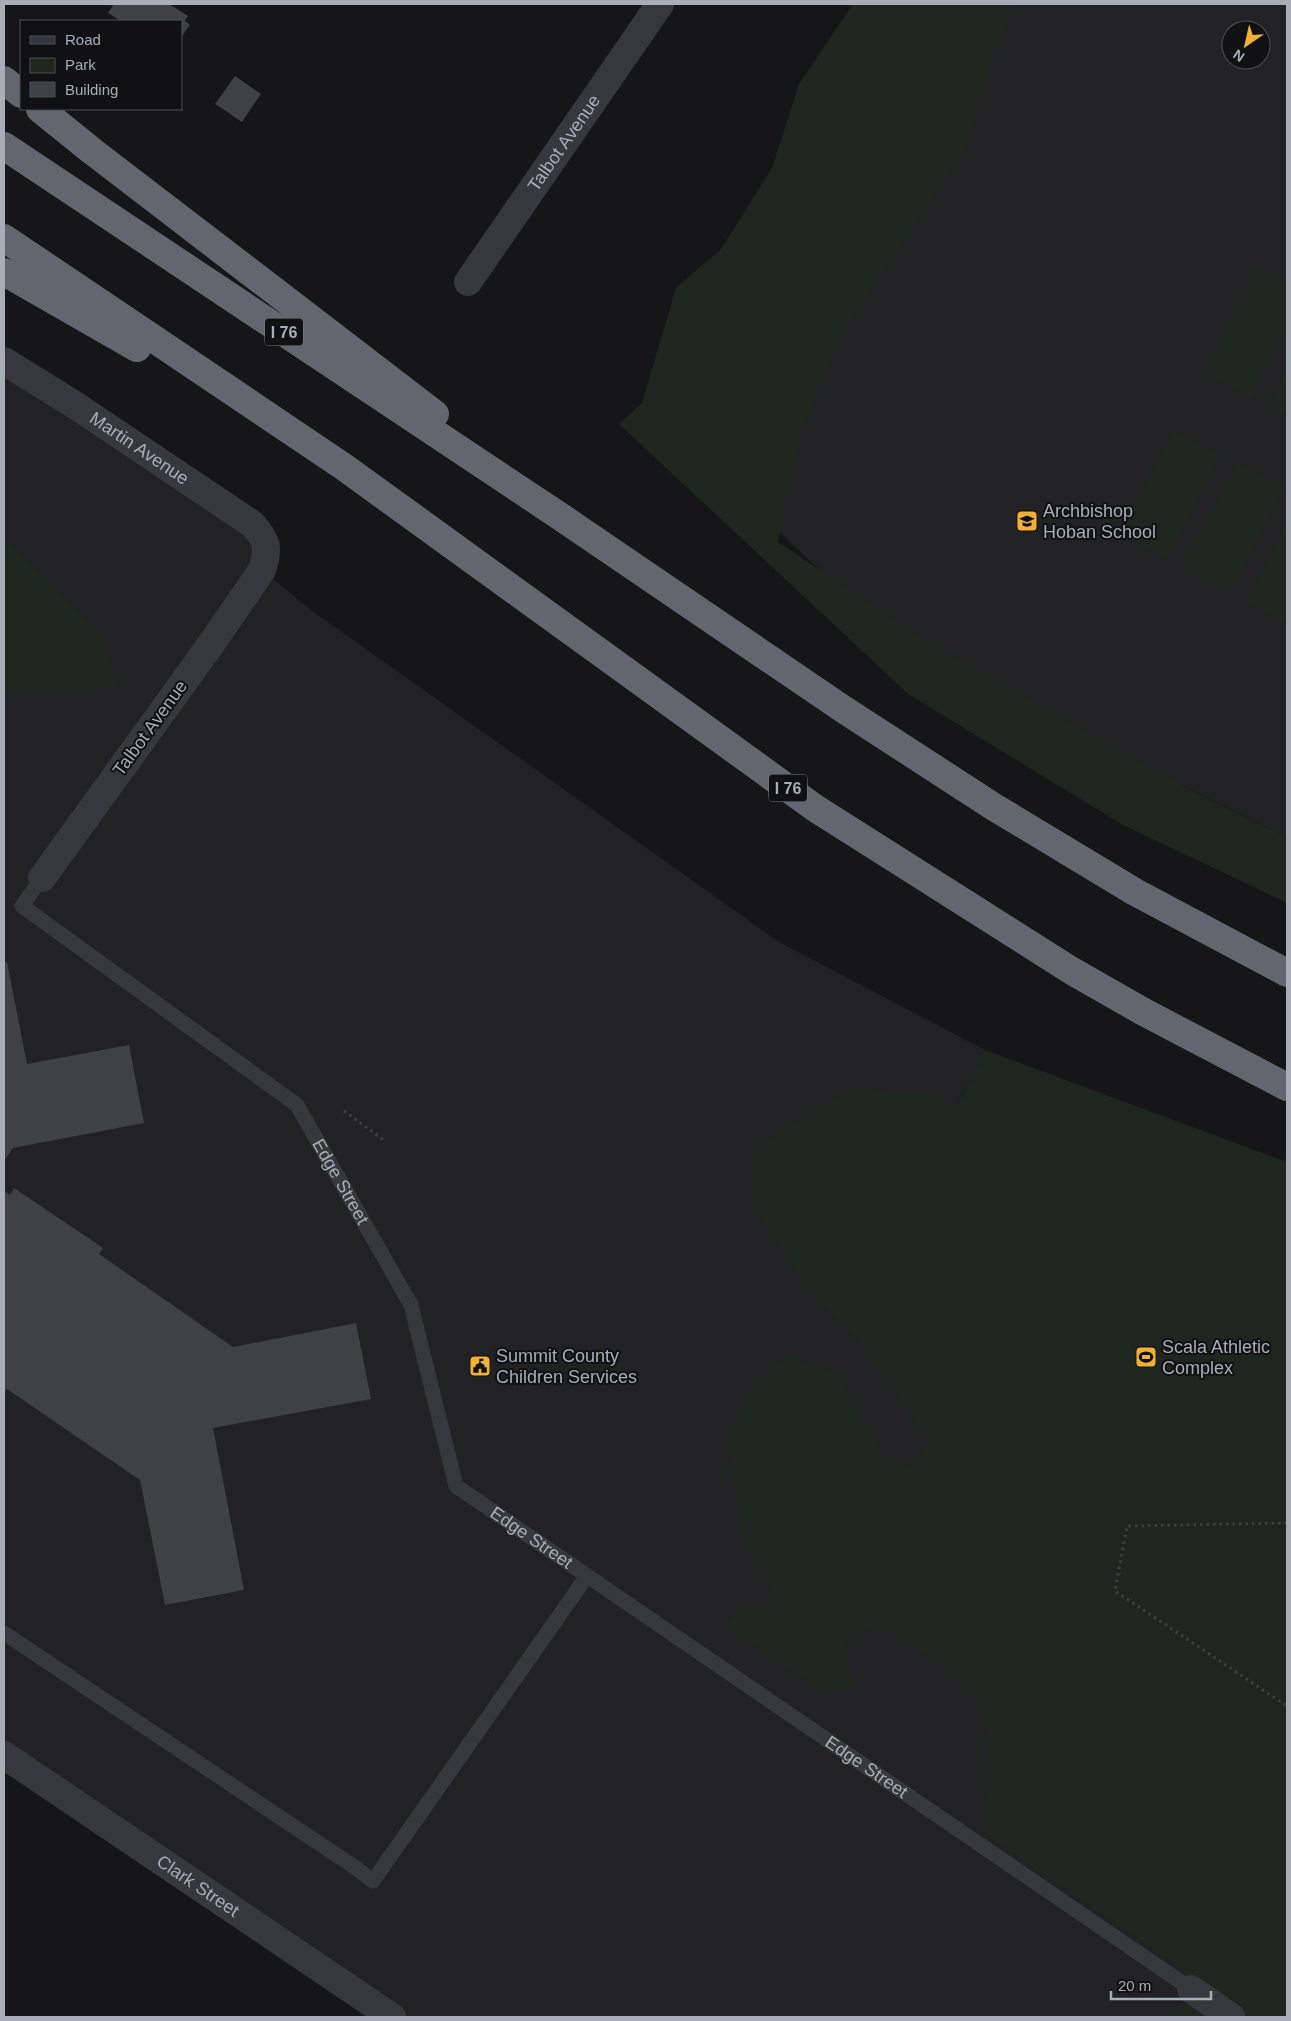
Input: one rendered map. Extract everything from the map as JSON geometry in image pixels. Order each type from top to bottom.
[{"type":"highway","points":[[4,80],[20,93]]},
{"type":"highway","points":[[41,110],[99,157],[413,396],[564,519]]},
{"type":"highway","name":"I 76","points":[[4,146],[564,519],[843,709],[994,807],[1135,892],[1287,973]]},
{"type":"highway","name":"I 76","points":[[4,238],[344,467],[815,808],[1072,971],[1142,1011],[1287,1087]]},
{"type":"highway","points":[[4,272],[344,467]]},
{"type":"street","name":"Talbot Avenue","points":[[468,282],[660,4]]},
{"type":"street","name":"Martin Avenue","points":[[4,361],[78,407],[252,524],[262,534],[266,544]]},
{"type":"street","name":"Talbot Avenue","points":[[42,878],[209,647],[262,570],[266,558],[266,544]]},
{"type":"street","name":"Clark Street","points":[[4,1755],[392,2017]]},
{"type":"street","name":"Edge Street","points":[[1191,1989],[1232,2017]]},
{"type":"lane","name":"Talbot Avenue","points":[[22,906],[42,878]]},
{"type":"lane","name":"Edge Street","points":[[22,906],[297,1105],[411,1305],[456,1486],[1191,1989]]},
{"type":"lane","points":[[4,1633],[373,1881],[587,1576]]},
{"type":"path","points":[[344,1111],[385,1141]]},
{"type":"path","points":[[1287,1523],[1127,1526],[1115,1592],[1287,1706]]},
{"type":"shaded area","name":"Archbishop Hoban School","points":[[934,4],[1287,4],[1287,838],[893,639],[642,403]]},
{"type":"shaded area","points":[[4,361],[252,524],[262,570],[311,610],[779,942],[985,1050],[884,1251],[1231,2017],[392,2017],[4,1755]]},
{"type":"green space","points":[[853,4],[1016,4],[992,63],[967,147],[842,336],[802,433],[778,542],[925,640],[1187,788],[1287,838],[1287,903],[1123,825],[908,694],[619,424],[642,403],[676,288],[721,249],[772,168],[799,84]]},
{"type":"green space","points":[[1258,267],[1287,283],[1287,329],[1251,398],[1202,373]]},
{"type":"green space","points":[[1287,368],[1287,417],[1267,406]]},
{"type":"green space","points":[[1173,430],[1222,455],[1167,560],[1118,535]]},
{"type":"green space","points":[[1237,462],[1285,488],[1230,594],[1181,568]]},
{"type":"green space","points":[[1287,523],[1287,624],[1245,602]]},
{"type":"green space","points":[[4,540],[102,637],[120,687],[72,692],[8,692],[4,694]]},
{"type":"green space","points":[[985,1050],[1287,1162],[1287,2017],[1173,2017],[1197,1980],[984,1834],[990,1748],[980,1704],[939,1664],[877,1625],[845,1645],[855,1688],[825,1693],[725,1627],[742,1606],[778,1606],[742,1537],[727,1438],[754,1383],[786,1355],[840,1374],[887,1460],[912,1466],[929,1441],[853,1333],[807,1290],[750,1202],[754,1149],[854,1087],[940,1096],[956,1108]]},
{"type":"building","points":[[114,4],[169,4],[188,16],[185,21],[190,25],[182,36],[182,20],[119,20],[108,13]]},
{"type":"building","points":[[235,76],[261,94],[242,122],[215,104]]},
{"type":"building","points":[[4,962],[7,962],[27,1064],[129,1045],[144,1123],[13,1148],[4,1161]]},
{"type":"building","points":[[14,1188],[103,1248],[99,1254],[233,1347],[356,1323],[371,1399],[213,1428],[244,1590],[165,1605],[140,1480],[7,1389],[4,1393],[4,1191],[10,1195]]},
{"type":"place","name":"Archbishop Hoban School","points":[[1027,521]]},
{"type":"place","name":"Scala Athletic Complex","points":[[1146,1357]]},
{"type":"place","name":"Summit County Children Services","points":[[480,1366]]}]
